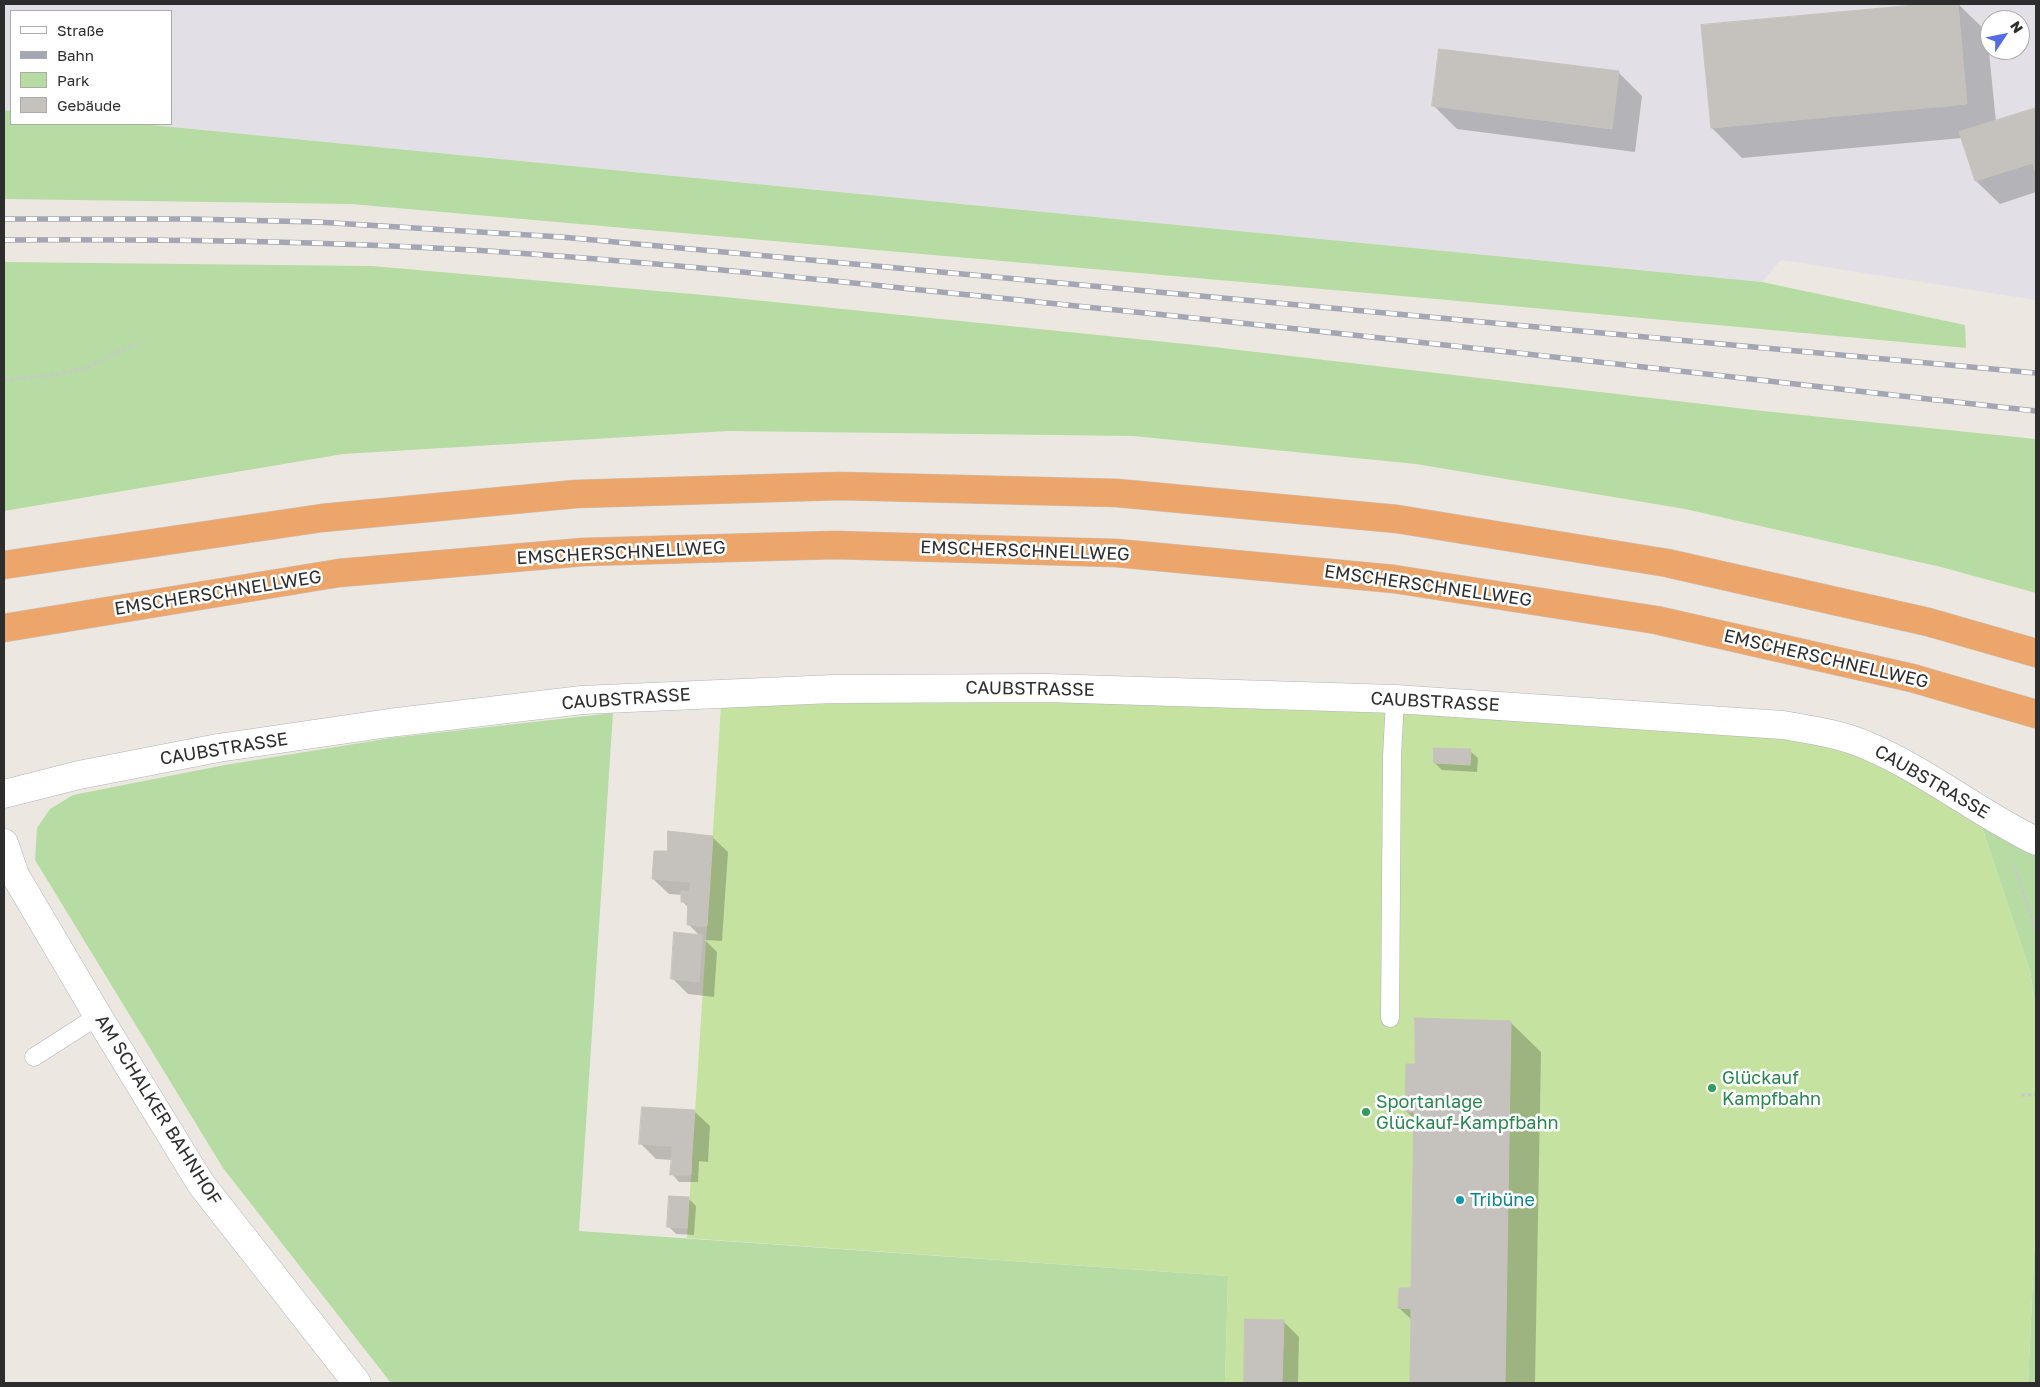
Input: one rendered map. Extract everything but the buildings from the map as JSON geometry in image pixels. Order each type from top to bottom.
[{"type":"highway","points":[[4,565],[322,518],[576,494],[840,486],[1117,493],[1397,519],[1667,563],[1928,622],[2036,653]]},
{"type":"highway","name":"EMSCHERSCHNELLWEG","points":[[4,628],[338,573],[583,552],[835,545],[1116,553],[1394,578],[1656,620],[1912,678],[2036,714]]},
{"type":"street","name":"CAUBSTRASSE","points":[[4,794],[79,775],[218,748],[389,723],[582,700],[833,688],[1047,688],[1395,699],[1783,725],[1825,733],[1867,745],[1910,766],[2029,838]]},
{"type":"street","name":"AM SCHALKER BAHNHOF","points":[[4,843],[15,874],[98,1016],[201,1184],[357,1383]]},
{"type":"lane","points":[[1390,1018],[1392,757],[1395,699]]},
{"type":"lane","points":[[34,1057],[98,1016]]},
{"type":"path","points":[[4,380],[52,375],[86,368],[136,342]]},
{"type":"path","points":[[2029,838],[2014,866],[2036,931]]},
{"type":"path","points":[[2021,1095],[2036,1095]]},
{"type":"shaded area","points":[[4,4],[2036,4],[2036,300],[1781,260],[1762,282],[151,125],[172,125],[172,10],[10,10],[10,111],[4,110]]},
{"type":"green space","points":[[4,110],[10,111],[10,125],[151,125],[1762,282],[1965,325],[1966,348],[1436,299],[351,204],[4,199]]},
{"type":"green space","points":[[4,262],[372,266],[715,296],[1196,345],[1763,411],[2036,439],[2036,593],[1941,567],[1685,509],[1416,464],[1133,436],[728,431],[343,454],[4,511]]},
{"type":"green space","name":"Sportanlage Glückauf-Kampfbahn","points":[[1046,697],[1404,708],[1776,736],[1823,744],[1861,756],[1903,776],[1982,827],[2030,971],[2036,1009],[2036,1214],[2028,1383],[1225,1383],[1228,1276],[687,1238],[721,706]]},
{"type":"green space","points":[[613,713],[579,1231],[1228,1276],[1225,1383],[391,1383],[223,1168],[35,860],[37,828],[50,809],[73,795],[225,765],[391,738]]},
{"type":"green space","points":[[1982,827],[2036,849],[2036,1009],[2030,971]]},
{"type":"green space","points":[[2036,1214],[2036,1383],[2028,1383]]},
{"type":"railway","points":[[4,219],[191,219],[317,222],[561,237],[2036,373]]},
{"type":"railway","points":[[4,240],[324,243],[452,249],[646,263],[1287,328],[2036,411]]},
{"type":"place","name":"Glückauf Kampfbahn","points":[[1712,1088]]},
{"type":"place","name":"Sportanlage Glückauf-Kampfbahn","points":[[1366,1112]]},
{"type":"place","name":"Tribüne","points":[[1460,1200]]}]
